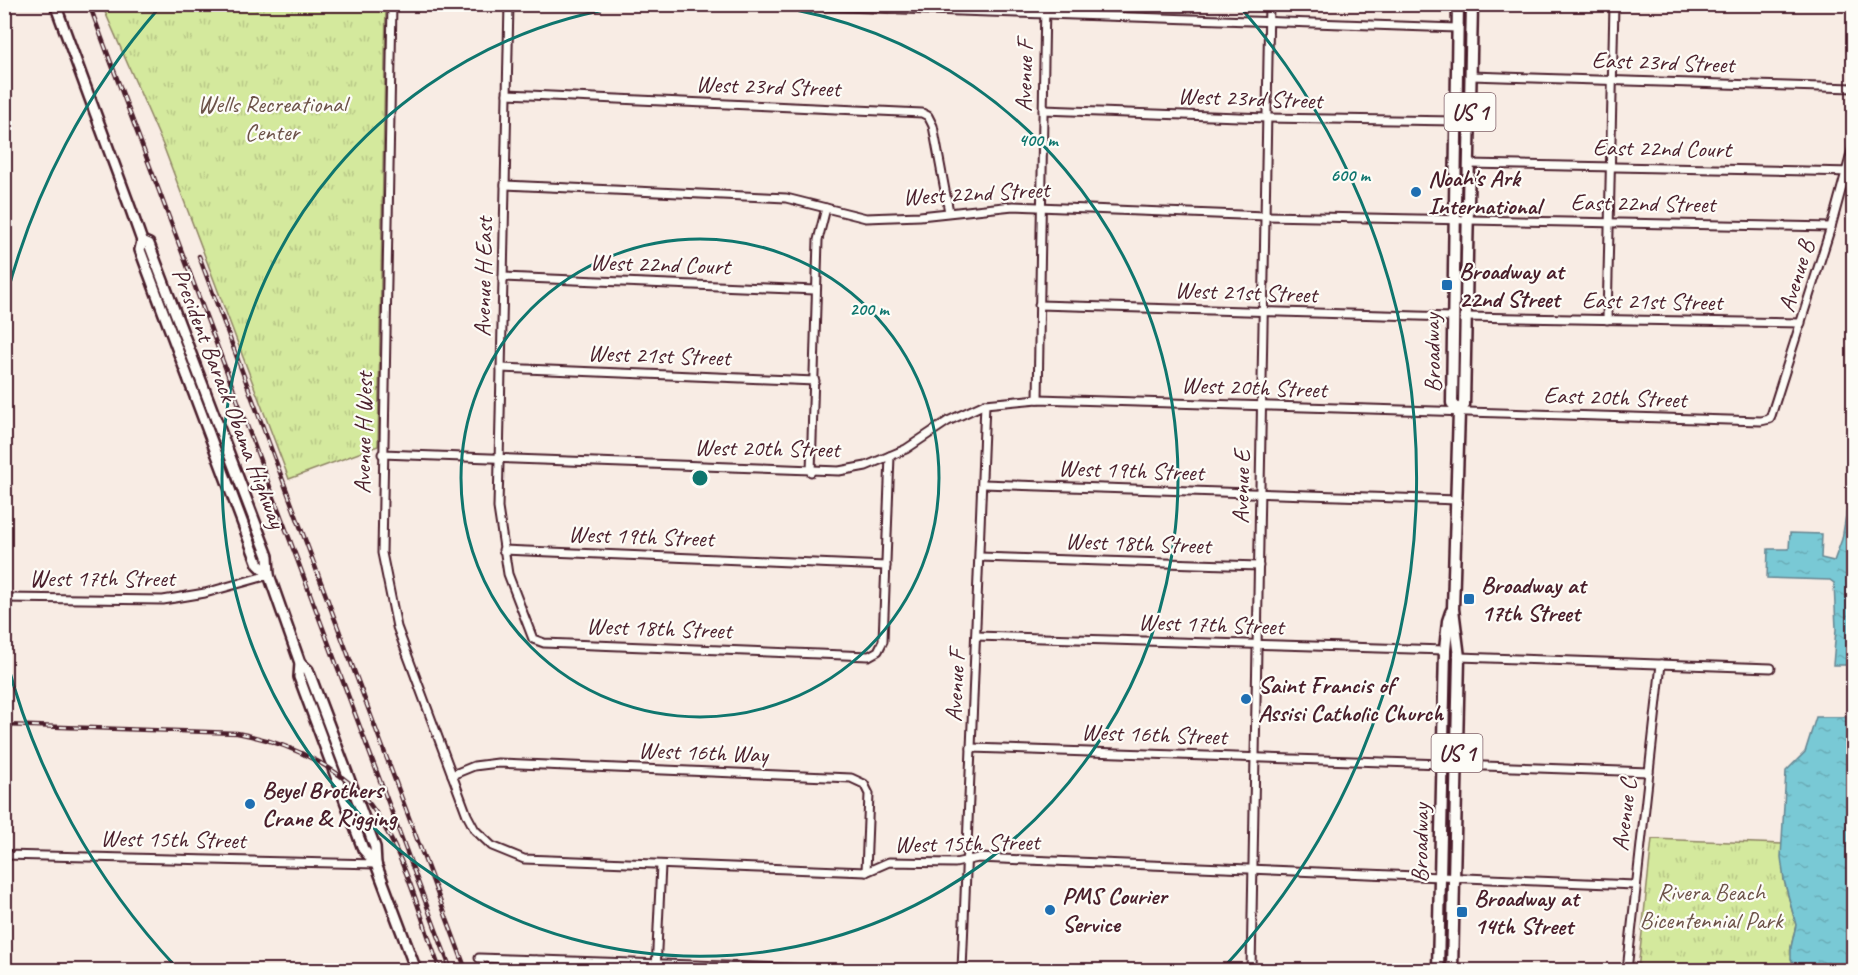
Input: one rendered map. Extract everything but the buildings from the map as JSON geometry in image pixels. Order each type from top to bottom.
[{"type":"main road","name":"President Barack Obama Highway","points":[[55,4],[142,242],[149,244],[182,326],[268,556],[269,575],[300,663],[299,676],[363,849],[376,864],[416,970]]},
{"type":"main road","name":"Broadway","points":[[1452,970],[1459,657],[1453,609],[1459,411],[1452,402],[1458,4]]},
{"type":"main road","name":"Broadway","points":[[1459,411],[1464,405],[1472,4]]},
{"type":"main road","name":"Broadway","points":[[1438,970],[1445,650],[1448,621],[1453,609]]},
{"type":"street","name":"Avenue H West","points":[[392,4],[381,528],[388,595],[397,627],[469,820],[486,841]]},
{"type":"street","name":"Avenue H East","points":[[503,550],[498,508],[509,4]]},
{"type":"street","points":[[756,4],[1457,28]]},
{"type":"street","name":"Avenue F","points":[[1038,399],[1045,4]]},
{"type":"street","name":"Avenue E","points":[[1251,970],[1269,4]]},
{"type":"street","points":[[1607,320],[1614,4]]},
{"type":"street","name":"East 23rd Street","points":[[1471,76],[1854,88]]},
{"type":"street","name":"West 23rd Street","points":[[507,94],[922,113],[928,116],[933,126],[949,212]]},
{"type":"street","name":"West 23rd Street","points":[[1043,111],[1455,121]]},
{"type":"street","name":"Avenue B","points":[[1770,418],[1850,172],[1854,143]]},
{"type":"street","name":"East 22nd Court","points":[[1469,164],[1850,172]]},
{"type":"street","name":"West 22nd Street","points":[[505,185],[786,198],[866,218],[911,217],[986,207],[1265,216],[1453,218]]},
{"type":"street","points":[[811,472],[815,381],[815,290],[818,240],[826,208]]},
{"type":"street","name":"East 22nd Street","points":[[1453,218],[1831,227]]},
{"type":"street","name":"West 22nd Court","points":[[503,277],[815,290]]},
{"type":"street","name":"West 21st Street","points":[[1040,305],[1452,317]]},
{"type":"street","name":"East 21st Street","points":[[1466,317],[1801,323]]},
{"type":"street","name":"West 21st Street","points":[[501,368],[815,381]]},
{"type":"street","name":"West 20th Street","points":[[382,454],[811,472],[852,469],[890,456],[914,445],[956,417],[985,404],[1038,399],[1459,411]]},
{"type":"street","name":"Avenue F","points":[[962,970],[985,404]]},
{"type":"street","name":"East 20th Street","points":[[1459,411],[1761,421],[1770,418]]},
{"type":"street","points":[[886,566],[890,456]]},
{"type":"street","name":"West 19th Street","points":[[983,484],[1458,500]]},
{"type":"street","name":"West 19th Street","points":[[503,550],[886,566]]},
{"type":"street","name":"West 18th Street","points":[[503,550],[513,591],[528,631],[538,641],[864,656],[878,651],[883,641],[886,566]]},
{"type":"street","name":"West 18th Street","points":[[980,557],[1260,566]]},
{"type":"street","name":"West 17th Street","points":[[4,598],[163,600],[204,594],[269,575]]},
{"type":"street","name":"West 17th Street","points":[[976,636],[1445,650]]},
{"type":"street","points":[[1459,657],[1771,668]]},
{"type":"street","name":"Avenue C","points":[[1627,970],[1661,664]]},
{"type":"street","name":"West 16th Street","points":[[971,748],[1443,764]]},
{"type":"street","name":"West 16th Way","points":[[452,775],[474,766],[498,763],[851,778],[864,784],[869,794],[866,872]]},
{"type":"street","points":[[1457,765],[1649,772]]},
{"type":"street","name":"West 15th Street","points":[[486,841],[502,852],[524,859],[661,865],[866,872],[889,862],[955,863],[978,858],[1635,885]]},
{"type":"street","name":"West 15th Street","points":[[4,855],[376,864]]},
{"type":"street","points":[[656,967],[661,865]]},
{"type":"street","points":[[479,958],[656,967],[844,970]]},
{"type":"street","points":[[536,960],[536,970]]},
{"type":"green space","name":"Wells Recreational Center","points":[[102,5],[386,5],[378,446],[289,479],[163,145]]},
{"type":"green space","name":"Rivera Beach Bicentennial Park","points":[[1652,839],[1782,844],[1784,880],[1796,925],[1791,947],[1793,970],[1638,970]]},
{"type":"water","points":[[1847,509],[1854,509],[1853,665],[1833,665],[1836,629],[1834,583],[1830,580],[1767,578],[1768,549],[1789,549],[1790,533],[1822,534],[1821,558],[1834,561],[1842,539]]},
{"type":"water","points":[[1816,717],[1853,717],[1853,970],[1808,970],[1795,966],[1791,959],[1796,925],[1784,880],[1781,857],[1786,771],[1805,752]]},
{"type":"railway","points":[[89,4],[451,970]]},
{"type":"railway","points":[[199,256],[466,970]]},
{"type":"railway","points":[[4,725],[237,733],[278,744],[319,762],[337,774],[369,803],[391,838],[407,875],[440,970]]},
{"type":"place","name":"Noah's Ark International","points":[[1416,192]]},
{"type":"place","name":"Broadway at 22nd Street","points":[[1447,285]]},
{"type":"place","name":"Broadway at 17th Street","points":[[1469,599]]},
{"type":"place","name":"Saint Francis of Assisi Catholic Church","points":[[1246,699]]},
{"type":"place","name":"Beyel Brothers Crane & Rigging","points":[[250,804]]},
{"type":"place","name":"PMS Courier Service","points":[[1050,910]]},
{"type":"place","name":"Broadway at 14th Street","points":[[1462,912]]}]
